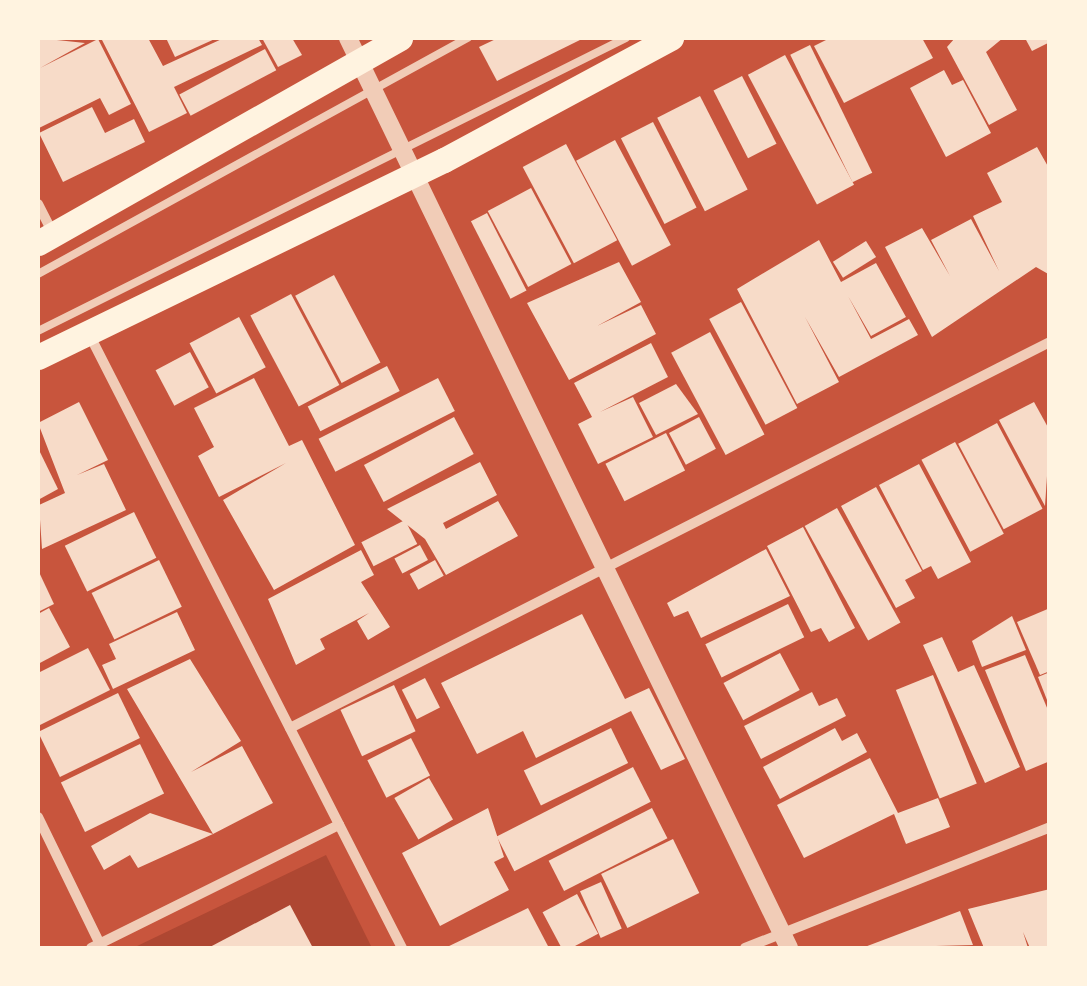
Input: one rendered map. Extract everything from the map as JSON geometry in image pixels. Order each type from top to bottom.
[{"type":"main road","points":[[46,239],[354,48],[400,38]]},
{"type":"main road","points":[[38,357],[411,162],[671,38]]},
{"type":"street","points":[[354,48],[785,941]]},
{"type":"street","points":[[38,204],[46,239]]},
{"type":"street","points":[[88,332],[402,948]]},
{"type":"street","points":[[290,728],[1050,342]]},
{"type":"street","points":[[38,817],[96,946],[339,826]]},
{"type":"street","points":[[745,948],[785,941],[1050,827]]},
{"type":"lane","points":[[38,274],[373,85],[468,38]]},
{"type":"lane","points":[[38,330],[411,162],[626,38]]},
{"type":"shaded area","points":[[326,855],[372,948],[133,948]]},
{"type":"building","points":[[38,38],[85,43],[40,68],[98,39],[131,104],[109,115],[100,98],[39,128]]},
{"type":"building","points":[[101,38],[148,38],[163,66],[224,38],[258,38],[262,45],[174,87],[187,113],[149,132]]},
{"type":"building","points":[[166,38],[217,38],[175,57]]},
{"type":"building","points":[[262,38],[292,38],[302,55],[278,67]]},
{"type":"building","points":[[498,38],[584,38],[497,81],[479,47]]},
{"type":"building","points":[[830,38],[922,38],[933,58],[844,103],[814,46]]},
{"type":"building","points":[[955,38],[1003,38],[986,52],[1017,110],[989,125],[947,47]]},
{"type":"building","points":[[1025,38],[1050,38],[1050,42],[1032,51]]},
{"type":"building","points":[[810,45],[872,173],[852,182],[790,55]]},
{"type":"building","points":[[265,49],[276,70],[191,116],[179,95]]},
{"type":"building","points":[[785,55],[854,185],[817,205],[748,75]]},
{"type":"building","points":[[944,70],[952,85],[963,80],[991,133],[946,157],[910,88]]},
{"type":"building","points":[[742,76],[777,144],[748,158],[713,91]]},
{"type":"building","points":[[700,96],[748,190],[705,211],[657,118]]},
{"type":"building","points":[[92,107],[105,133],[134,119],[145,142],[63,182],[39,133]]},
{"type":"building","points":[[653,122],[697,208],[665,224],[621,138]]},
{"type":"building","points":[[615,140],[671,245],[632,266],[576,161]]},
{"type":"building","points":[[566,144],[617,240],[574,263],[523,167]]},
{"type":"building","points":[[1037,147],[1050,170],[1050,275],[1036,267],[932,337],[885,247],[922,228],[950,276],[931,240],[971,219],[999,271],[973,216],[1002,202],[987,173]]},
{"type":"building","points":[[531,188],[571,264],[528,287],[488,211]]},
{"type":"building","points":[[487,213],[526,291],[510,299],[471,221]]},
{"type":"building","points":[[819,240],[841,282],[876,263],[906,317],[871,336],[848,296],[871,339],[909,319],[918,335],[839,377],[805,317],[839,382],[797,404],[737,289]]},
{"type":"building","points":[[866,241],[876,257],[843,278],[833,262]]},
{"type":"building","points":[[619,262],[641,302],[597,326],[641,305],[656,334],[569,380],[527,303]]},
{"type":"building","points":[[334,275],[380,362],[342,383],[295,296]]},
{"type":"building","points":[[291,294],[339,385],[299,407],[250,316]]},
{"type":"building","points":[[741,302],[797,408],[766,425],[709,319]]},
{"type":"building","points":[[239,317],[266,367],[216,394],[190,343]]},
{"type":"building","points":[[710,332],[764,434],[726,455],[671,353]]},
{"type":"building","points":[[651,343],[668,377],[600,412],[633,397],[653,437],[598,464],[578,424],[592,417],[574,383]]},
{"type":"building","points":[[190,352],[209,387],[174,406],[156,370]]},
{"type":"building","points":[[387,366],[400,391],[320,431],[308,406]]},
{"type":"building","points":[[254,378],[289,446],[302,440],[355,545],[274,590],[223,500],[286,463],[219,497],[198,456],[214,447],[194,408]]},
{"type":"building","points":[[438,378],[455,411],[335,472],[319,439]]},
{"type":"building","points":[[676,384],[698,414],[656,435],[639,403]]},
{"type":"building","points":[[79,402],[108,460],[77,475],[104,464],[126,510],[42,549],[39,505],[65,493],[38,423]]},
{"type":"building","points":[[1034,402],[1050,431],[1045,506],[999,420]]},
{"type":"building","points":[[454,417],[474,454],[384,502],[364,465]]},
{"type":"building","points":[[699,417],[716,449],[686,465],[669,433]]},
{"type":"building","points":[[997,423],[1043,509],[1004,529],[958,444]]},
{"type":"building","points":[[666,433],[685,470],[624,501],[605,464]]},
{"type":"building","points":[[955,442],[1004,534],[970,552],[921,460]]},
{"type":"building","points":[[38,448],[58,489],[38,500]]},
{"type":"building","points":[[480,462],[497,495],[443,523],[446,529],[498,501],[518,536],[446,575],[425,539],[387,509]]},
{"type":"building","points":[[919,464],[971,562],[938,579],[931,566],[923,570],[879,485]]},
{"type":"building","points":[[876,487],[922,571],[905,580],[915,598],[896,608],[841,506]]},
{"type":"building","points":[[837,508],[901,623],[868,641],[805,526]]},
{"type":"building","points":[[134,512],[156,558],[87,592],[65,546]]},
{"type":"building","points":[[405,520],[417,544],[374,566],[361,542]]},
{"type":"building","points":[[803,527],[855,628],[829,642],[821,628],[811,632],[767,546]]},
{"type":"building","points":[[420,545],[428,560],[402,574],[394,559]]},
{"type":"building","points":[[766,549],[790,596],[701,638],[688,611],[674,617],[667,603]]},
{"type":"building","points":[[361,550],[374,575],[361,582],[390,627],[368,640],[357,621],[369,613],[320,639],[325,649],[296,665],[268,599]]},
{"type":"building","points":[[159,560],[182,607],[114,640],[92,593]]},
{"type":"building","points":[[435,560],[444,576],[418,590],[410,574]]},
{"type":"building","points":[[38,570],[54,604],[38,612]]},
{"type":"building","points":[[788,604],[804,637],[722,678],[705,644]]},
{"type":"building","points":[[49,608],[70,647],[38,664],[38,614]]},
{"type":"building","points":[[1050,608],[1050,671],[1040,675],[1017,622]]},
{"type":"building","points":[[177,612],[195,650],[113,689],[102,665],[116,659],[109,644]]},
{"type":"building","points":[[582,614],[625,699],[649,688],[685,759],[661,770],[631,711],[536,758],[523,731],[477,754],[441,683]]},
{"type":"building","points":[[1012,616],[1026,650],[982,667],[972,641]]},
{"type":"building","points":[[942,637],[958,672],[974,665],[1020,767],[985,783],[923,645]]},
{"type":"building","points":[[88,648],[110,690],[38,726],[38,673]]},
{"type":"building","points":[[780,653],[800,690],[743,720],[723,683]]},
{"type":"building","points":[[1025,655],[1050,715],[1050,761],[1026,771],[985,670]]},
{"type":"building","points":[[190,659],[241,741],[191,772],[242,746],[273,803],[213,834],[127,689]]},
{"type":"building","points":[[1050,672],[1050,705],[1049,705],[1038,677]]},
{"type":"building","points":[[933,675],[977,783],[940,798],[896,690]]},
{"type":"building","points":[[425,678],[440,707],[417,719],[402,690]]},
{"type":"building","points":[[394,685],[416,731],[362,756],[341,710]]},
{"type":"building","points":[[812,692],[819,706],[837,698],[846,716],[761,759],[744,726]]},
{"type":"building","points":[[118,693],[140,738],[60,777],[38,732]]},
{"type":"building","points":[[611,728],[628,763],[541,806],[524,771]]},
{"type":"building","points":[[835,728],[842,741],[857,733],[867,752],[780,799],[763,767]]},
{"type":"building","points":[[411,738],[430,775],[386,798],[367,760]]},
{"type":"building","points":[[140,744],[164,793],[85,832],[61,783]]},
{"type":"building","points":[[870,758],[898,813],[938,798],[950,827],[906,844],[894,814],[804,858],[777,805]]},
{"type":"building","points":[[633,767],[651,802],[514,871],[497,836]]},
{"type":"building","points":[[429,778],[453,820],[418,840],[394,798]]},
{"type":"building","points":[[488,808],[504,857],[494,862],[509,890],[440,926],[402,853]]},
{"type":"building","points":[[652,808],[667,838],[564,891],[549,861]]},
{"type":"building","points":[[150,813],[213,834],[138,868],[130,855],[104,870],[91,846]]},
{"type":"building","points":[[673,839],[699,893],[627,928],[601,874]]},
{"type":"building","points":[[601,882],[622,929],[601,938],[580,891]]},
{"type":"building","points":[[1050,889],[1050,948],[1030,948],[1023,932],[1028,948],[984,948],[968,909]]},
{"type":"building","points":[[577,894],[598,934],[571,948],[562,948],[543,912]]},
{"type":"building","points":[[290,905],[313,948],[208,948]]},
{"type":"building","points":[[528,908],[549,948],[445,948]]},
{"type":"building","points":[[960,911],[973,945],[862,948]]}]
